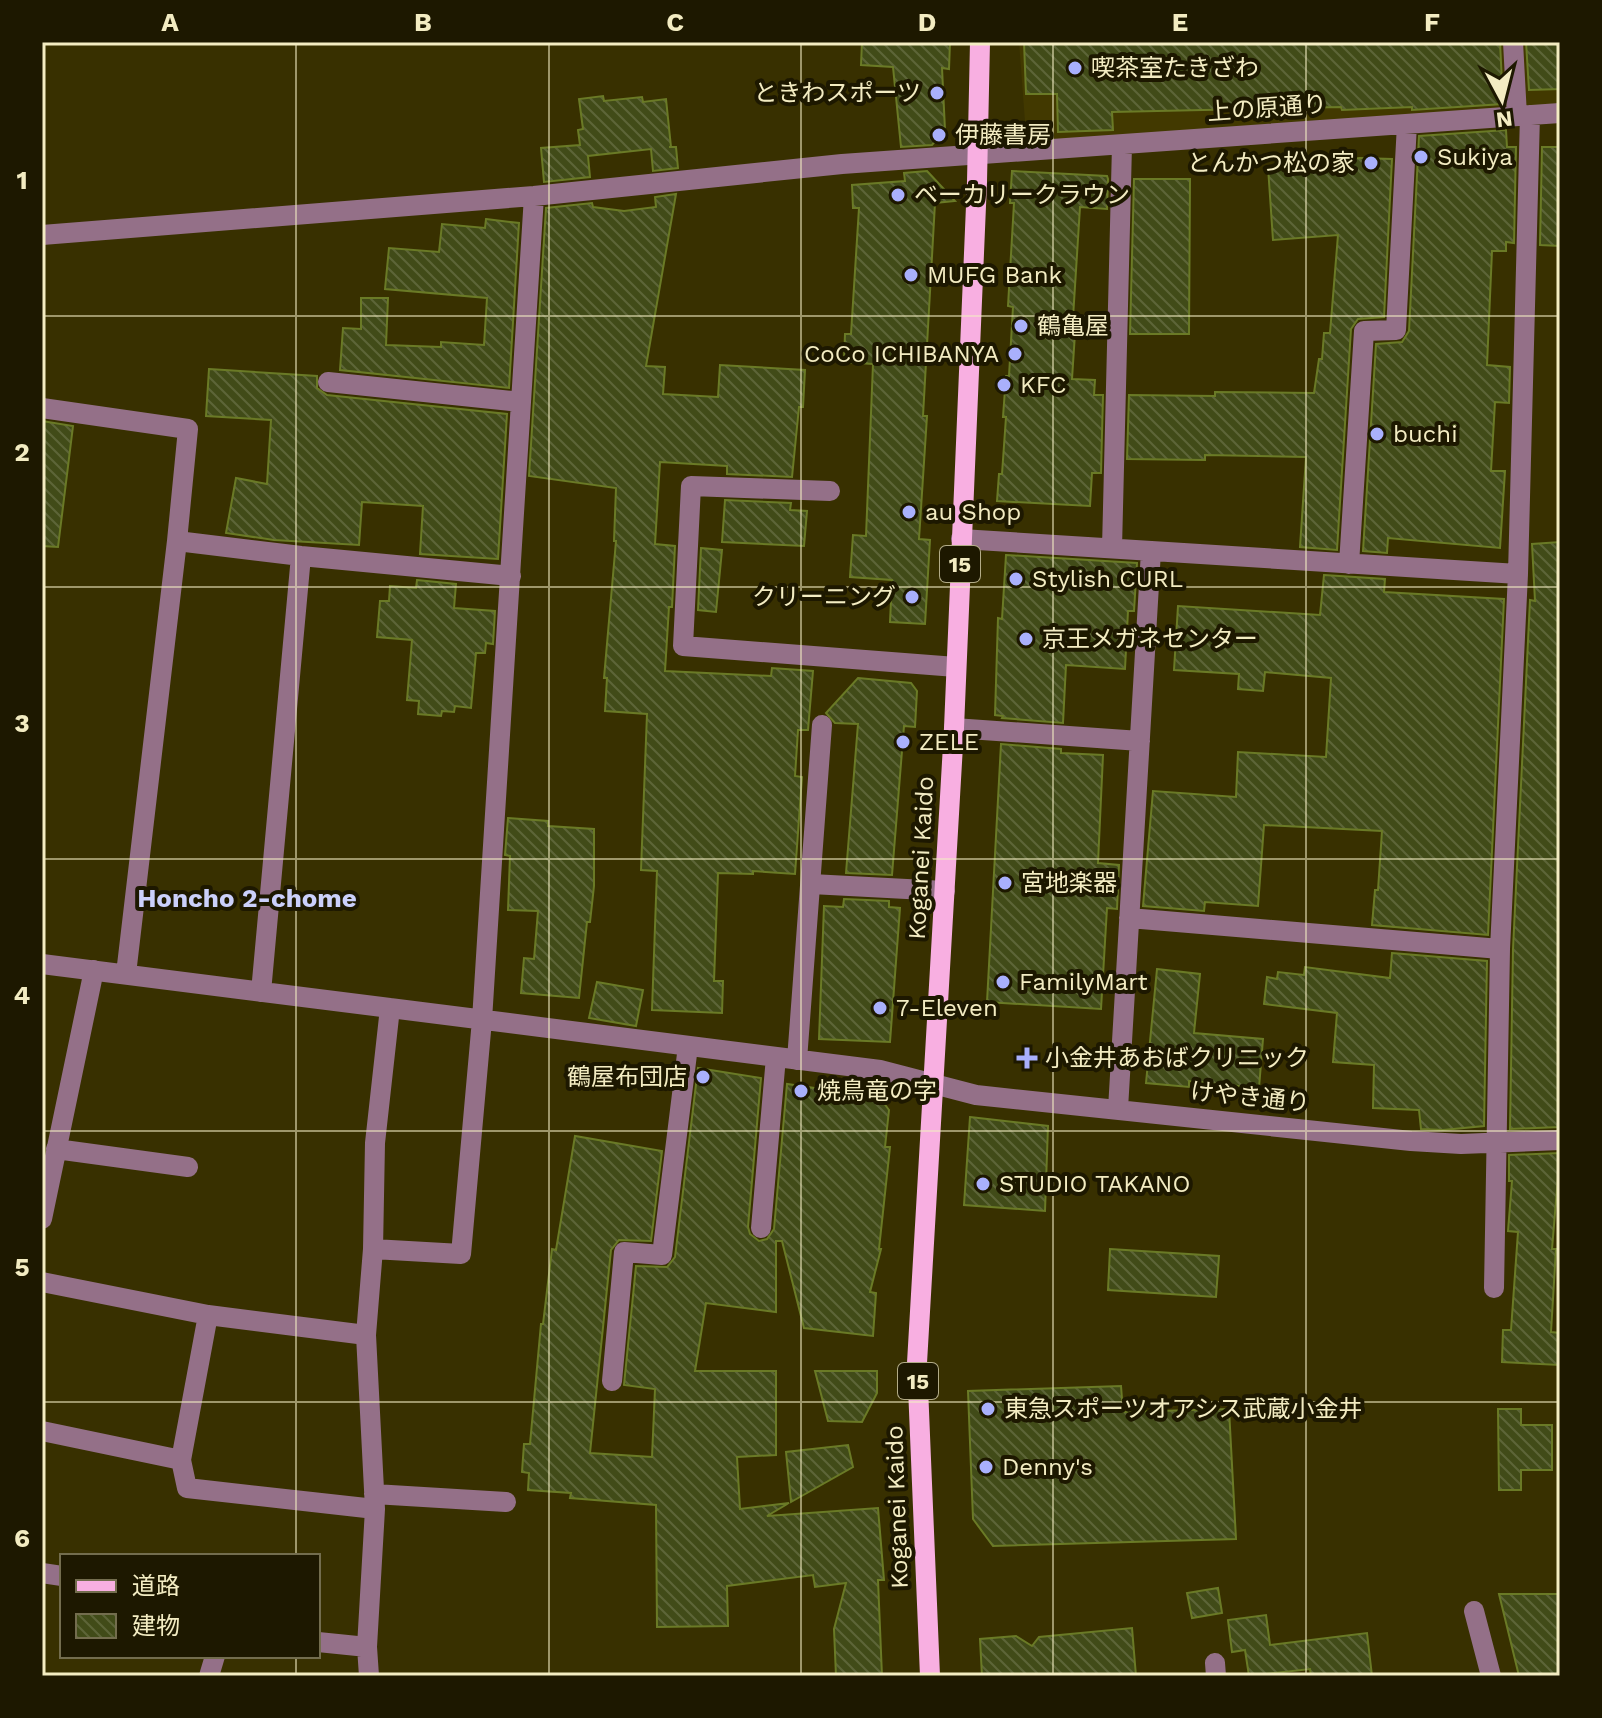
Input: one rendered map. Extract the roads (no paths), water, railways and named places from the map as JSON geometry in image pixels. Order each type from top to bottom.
[{"type":"main road","name":"Koganei Kaido","points":[[930,1676],[917,1363],[954,728],[980,42]]},
{"type":"street","points":[[1494,1288],[1500,949],[1518,574],[1523,115],[1513,42]]},
{"type":"street","name":"上の原通り","points":[[42,235],[534,196],[842,164],[1560,113]]},
{"type":"street","points":[[1349,564],[1364,331],[1396,330],[1407,124]]},
{"type":"street","points":[[1112,548],[1122,145]]},
{"type":"street","points":[[373,1249],[461,1254],[482,1020],[534,196]]},
{"type":"street","points":[[328,382],[521,402]]},
{"type":"street","points":[[42,408],[188,429],[126,974]]},
{"type":"street","points":[[830,491],[691,486],[683,646],[956,667]]},
{"type":"street","points":[[961,539],[1518,574]]},
{"type":"street","points":[[177,541],[511,576]]},
{"type":"street","points":[[1118,1109],[1151,551]]},
{"type":"street","points":[[261,992],[301,556]]},
{"type":"street","points":[[797,1060],[822,725]]},
{"type":"street","points":[[954,728],[1140,741]]},
{"type":"street","points":[[811,884],[945,891]]},
{"type":"street","points":[[1129,918],[1500,949]]},
{"type":"street","name":"けやき通り","points":[[42,964],[880,1070],[976,1095],[1411,1141],[1461,1144],[1560,1140]]},
{"type":"street","points":[[42,1219],[94,970]]},
{"type":"street","points":[[369,1676],[367,1647],[374,1501],[366,1335],[373,1249],[375,1143],[390,1008]]},
{"type":"street","points":[[612,1381],[624,1252],[662,1255],[688,1046]]},
{"type":"street","points":[[761,1228],[776,1057]]},
{"type":"street","points":[[56,1149],[188,1167]]},
{"type":"street","points":[[42,1282],[208,1315],[366,1335]]},
{"type":"street","points":[[208,1315],[181,1460],[187,1488],[374,1501],[506,1502]]},
{"type":"street","points":[[42,1431],[181,1460]]},
{"type":"street","points":[[1474,1611],[1491,1676]]},
{"type":"street","points":[[320,1642],[367,1647]]},
{"type":"place","name":"喫茶室たきざわ","points":[[1075,68]]},
{"type":"place","name":"ときわスポーツ","points":[[937,93]]},
{"type":"place","name":"伊藤書房","points":[[939,135]]},
{"type":"place","name":"Sukiya","points":[[1421,157]]},
{"type":"place","name":"とんかつ松の家","points":[[1371,163]]},
{"type":"place","name":"ベーカリークラウン","points":[[898,195]]},
{"type":"place","name":"MUFG Bank","points":[[911,275]]},
{"type":"place","name":"鶴亀屋","points":[[1021,326]]},
{"type":"place","name":"CoCo ICHIBANYA","points":[[1015,354]]},
{"type":"place","name":"KFC","points":[[1004,385]]},
{"type":"place","name":"buchi","points":[[1377,434]]},
{"type":"place","name":"au Shop","points":[[909,512]]},
{"type":"place","name":"Stylish CURL","points":[[1016,579]]},
{"type":"place","name":"クリーニング","points":[[912,597]]},
{"type":"place","name":"京王メガネセンター","points":[[1026,639]]},
{"type":"place","name":"ZELE","points":[[903,742]]},
{"type":"place","name":"宮地楽器","points":[[1005,883]]},
{"type":"place","name":"FamilyMart","points":[[1003,982]]},
{"type":"place","name":"7-Eleven","points":[[880,1008]]},
{"type":"place","name":"小金井あおばクリニック","points":[[1027,1058]]},
{"type":"place","name":"鶴屋布団店","points":[[703,1077]]},
{"type":"place","name":"焼鳥竜の字","points":[[801,1091]]},
{"type":"place","name":"STUDIO TAKANO","points":[[983,1184]]},
{"type":"place","name":"東急スポーツオアシス武蔵小金井","points":[[988,1409]]},
{"type":"place","name":"Denny's","points":[[986,1467]]},
{"type":"district","name":"Honcho 2-chome","points":[[247,898]]}]
